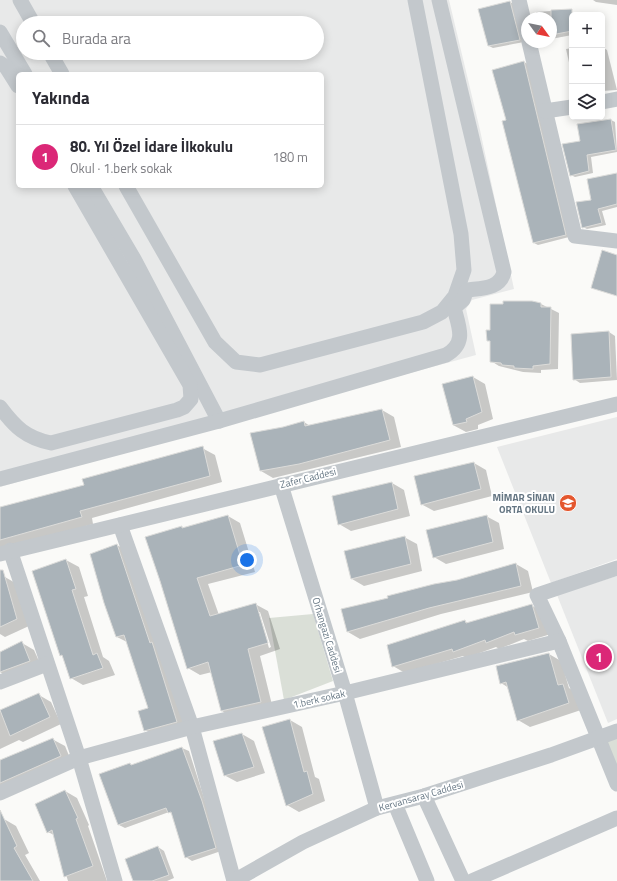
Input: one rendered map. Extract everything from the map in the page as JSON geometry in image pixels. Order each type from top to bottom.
[{"type":"street","points":[[20,0],[29,16]]},
{"type":"street","points":[[127,188],[215,342],[236,362],[260,365],[423,322],[442,312],[455,296],[464,270],[461,234],[415,0]]},
{"type":"street","points":[[0,479],[219,421],[446,355],[454,350],[460,340],[460,330],[454,308],[463,300],[467,290],[496,285],[502,280],[504,272],[439,0]]},
{"type":"street","points":[[519,0],[522,12]]},
{"type":"street","points":[[0,32],[16,59]]},
{"type":"street","points":[[530,48],[575,236],[617,241]]},
{"type":"street","points":[[17,60],[24,72]]},
{"type":"street","points":[[54,60],[61,72]]},
{"type":"street","points":[[0,63],[6,67],[16,83]]},
{"type":"street","points":[[605,101],[617,99]]},
{"type":"street","points":[[545,111],[569,107]]},
{"type":"street","points":[[0,407],[20,430],[35,440],[51,444],[177,410],[184,407],[191,398],[190,385],[76,188]]},
{"type":"street","points":[[92,188],[134,259],[219,421]]},
{"type":"street","name":"Zafer Caddesi","points":[[5,552],[617,404]]},
{"type":"street","name":"Orhangazi Caddesi","points":[[281,485],[345,693],[377,808]]},
{"type":"street","points":[[120,525],[192,727],[234,881]]},
{"type":"street","points":[[5,552],[47,664],[79,758],[115,881]]},
{"type":"street","points":[[617,568],[537,596],[559,641],[617,784]]},
{"type":"street","name":"1.berk sokak","points":[[0,793],[79,758],[192,727],[345,693],[559,641]]},
{"type":"street","points":[[0,682],[47,664]]},
{"type":"street","name":"Kervansaray Caddesi","points":[[234,881],[303,842],[377,808],[424,796],[598,739],[617,731]]},
{"type":"street","points":[[424,796],[463,881]]},
{"type":"street","points":[[395,804],[427,881]]},
{"type":"street","points":[[472,881],[617,818]]},
{"type":"shaded area","points":[[0,0],[449,0],[480,130],[514,289],[472,300],[466,309],[476,355],[172,438],[0,487]]},
{"type":"shaded area","name":"MİMAR SİNAN ORTA OKULU","points":[[617,417],[617,559],[551,583],[497,447]]},
{"type":"shaded area","points":[[617,576],[617,719],[608,723],[557,595]]},
{"type":"shaded area","points":[[313,614],[333,681],[284,700],[269,618]]},
{"type":"shaded area","points":[[617,737],[617,767],[606,741]]},
{"type":"building","points":[[510,1],[520,40],[488,46],[478,9]]},
{"type":"building","points":[[572,9],[572,12],[569,12],[569,32],[557,34],[557,12],[551,12],[551,10]]},
{"type":"building","points":[[524,61],[566,235],[533,243],[502,121],[506,120],[492,70]]},
{"type":"building","points":[[611,119],[616,150],[587,155],[589,171],[570,176],[562,144],[580,141],[577,124]]},
{"type":"building","points":[[617,173],[617,204],[598,209],[602,223],[582,228],[576,202],[591,200],[587,179]]},
{"type":"building","points":[[602,250],[617,255],[617,296],[591,288]]},
{"type":"building","points":[[503,301],[532,301],[541,303],[541,307],[551,307],[550,364],[533,366],[533,369],[514,368],[514,366],[490,362],[490,341],[487,341],[486,330],[490,330],[490,304],[503,304]]},
{"type":"building","points":[[609,331],[611,377],[573,380],[571,334]]},
{"type":"building","points":[[473,376],[482,412],[466,419],[467,422],[453,425],[442,384]]},
{"type":"building","points":[[382,409],[390,440],[299,464],[260,471],[250,433],[283,427],[304,421],[305,426]]},
{"type":"building","points":[[203,446],[210,476],[80,511],[82,517],[0,540],[0,507],[84,485],[82,479]]},
{"type":"building","points":[[474,462],[481,489],[421,505],[414,476]]},
{"type":"building","points":[[392,482],[398,509],[338,525],[332,496]]},
{"type":"building","points":[[228,515],[243,565],[197,578],[210,616],[256,603],[268,643],[248,649],[261,702],[221,711],[208,662],[187,669],[145,537]]},
{"type":"building","points":[[487,515],[493,542],[433,558],[426,530]]},
{"type":"building","points":[[405,536],[411,564],[351,579],[344,551]]},
{"type":"building","points":[[117,544],[150,643],[152,642],[177,722],[144,731],[138,711],[148,708],[124,635],[116,637],[104,603],[90,554]]},
{"type":"building","points":[[66,559],[76,589],[72,590],[93,655],[97,653],[103,668],[70,679],[62,655],[60,656],[32,571]]},
{"type":"building","points":[[516,563],[521,586],[429,608],[347,632],[341,609],[388,598],[387,596],[434,584],[457,580]]},
{"type":"building","points":[[0,570],[3,570],[17,619],[0,627]]},
{"type":"building","points":[[532,604],[539,628],[515,635],[514,632],[486,643],[485,640],[453,652],[452,649],[392,667],[387,645],[465,620],[466,623]]},
{"type":"building","points":[[22,641],[30,661],[0,672],[0,652]]},
{"type":"building","points":[[549,653],[558,685],[563,684],[569,703],[517,721],[506,682],[500,684],[496,666]]},
{"type":"building","points":[[39,693],[50,717],[10,736],[0,710]]},
{"type":"building","points":[[290,719],[304,772],[307,771],[313,794],[286,806],[262,727]]},
{"type":"building","points":[[242,733],[254,767],[224,776],[213,741]]},
{"type":"building","points":[[53,738],[61,756],[0,783],[0,760]]},
{"type":"building","points":[[182,747],[202,801],[216,848],[185,858],[171,812],[168,813],[166,808],[118,825],[99,774],[130,763],[131,765]]},
{"type":"building","points":[[65,790],[78,818],[76,819],[93,866],[64,877],[52,830],[47,833],[35,804]]},
{"type":"building","points":[[0,810],[17,846],[14,848],[33,881],[0,881]]},
{"type":"building","points":[[158,846],[169,875],[152,881],[133,881],[125,859]]},
{"type":"place","name":"MİMAR SİNAN ORTA OKULU","points":[[568,503]]},
{"type":"place","name":"80. Yıl Özel İdare İlkokulu","points":[[599,657]]}]
